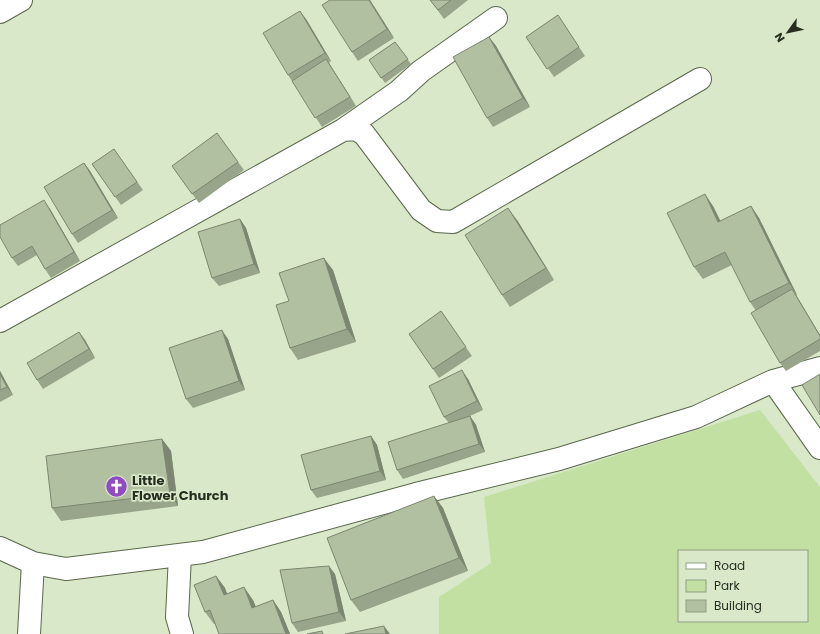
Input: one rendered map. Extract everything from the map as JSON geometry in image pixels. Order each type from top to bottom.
[{"type":"street","points":[[0,12],[21,0]]},
{"type":"street","points":[[0,321],[343,130],[399,91],[421,71],[496,18]]},
{"type":"street","points":[[343,130],[355,129],[364,134],[421,210],[437,221],[453,222],[700,79]]},
{"type":"street","points":[[0,548],[33,563],[66,569],[203,552],[416,494],[559,459],[696,417],[773,381],[820,368]]},
{"type":"street","points":[[773,381],[820,448]]},
{"type":"street","points":[[180,555],[177,618],[182,634]]},
{"type":"street","points":[[29,634],[33,563]]},
{"type":"green space","points":[[760,410],[820,487],[820,634],[439,634],[439,597],[491,563],[484,497]]},
{"type":"building","points":[[330,0],[369,0],[387,29],[352,52],[322,5]]},
{"type":"building","points":[[430,0],[451,0],[438,10]]},
{"type":"building","points":[[300,11],[325,53],[288,75],[263,33]]},
{"type":"building","points":[[558,15],[579,47],[547,69],[526,37]]},
{"type":"building","points":[[489,37],[523,98],[487,118],[453,57]]},
{"type":"building","points":[[395,42],[408,59],[381,78],[369,60]]},
{"type":"building","points":[[326,59],[350,97],[315,118],[292,81]]},
{"type":"building","points":[[217,133],[238,162],[192,194],[172,166]]},
{"type":"building","points":[[114,149],[137,182],[115,197],[92,164]]},
{"type":"building","points":[[84,163],[112,210],[72,234],[44,187]]},
{"type":"building","points":[[705,194],[718,222],[751,206],[789,283],[750,302],[725,252],[694,267],[667,213]]},
{"type":"building","points":[[44,200],[74,252],[45,269],[32,246],[12,258],[0,237],[0,225]]},
{"type":"building","points":[[508,208],[546,268],[502,295],[465,235]]},
{"type":"building","points":[[240,219],[254,264],[212,278],[198,232]]},
{"type":"building","points":[[324,258],[347,329],[290,348],[276,305],[289,301],[279,273]]},
{"type":"building","points":[[792,289],[820,336],[820,339],[780,363],[751,313]]},
{"type":"building","points":[[441,311],[466,347],[433,369],[409,334]]},
{"type":"building","points":[[222,330],[239,381],[186,399],[169,348]]},
{"type":"building","points":[[79,332],[89,349],[37,380],[27,363]]},
{"type":"building","points":[[462,370],[477,401],[444,417],[429,386]]},
{"type":"building","points":[[0,374],[7,387],[0,390]]},
{"type":"building","points":[[820,374],[820,415],[802,385]]},
{"type":"building","points":[[470,416],[479,444],[397,470],[388,442]]},
{"type":"building","points":[[371,436],[380,471],[311,490],[301,455]]},
{"type":"building","name":"Little Flower Church","points":[[162,439],[170,494],[52,508],[46,456]]},
{"type":"building","points":[[434,496],[459,558],[351,600],[327,538]]},
{"type":"building","points":[[329,566],[339,612],[292,623],[280,570]]},
{"type":"building","points":[[216,576],[224,595],[244,587],[252,608],[273,600],[286,634],[219,634],[210,610],[205,612],[194,585]]},
{"type":"building","points":[[384,626],[386,634],[345,634]]},
{"type":"building","points":[[322,631],[323,634],[307,634]]},
{"type":"place","name":"Little Flower Church","points":[[116,487]]}]
